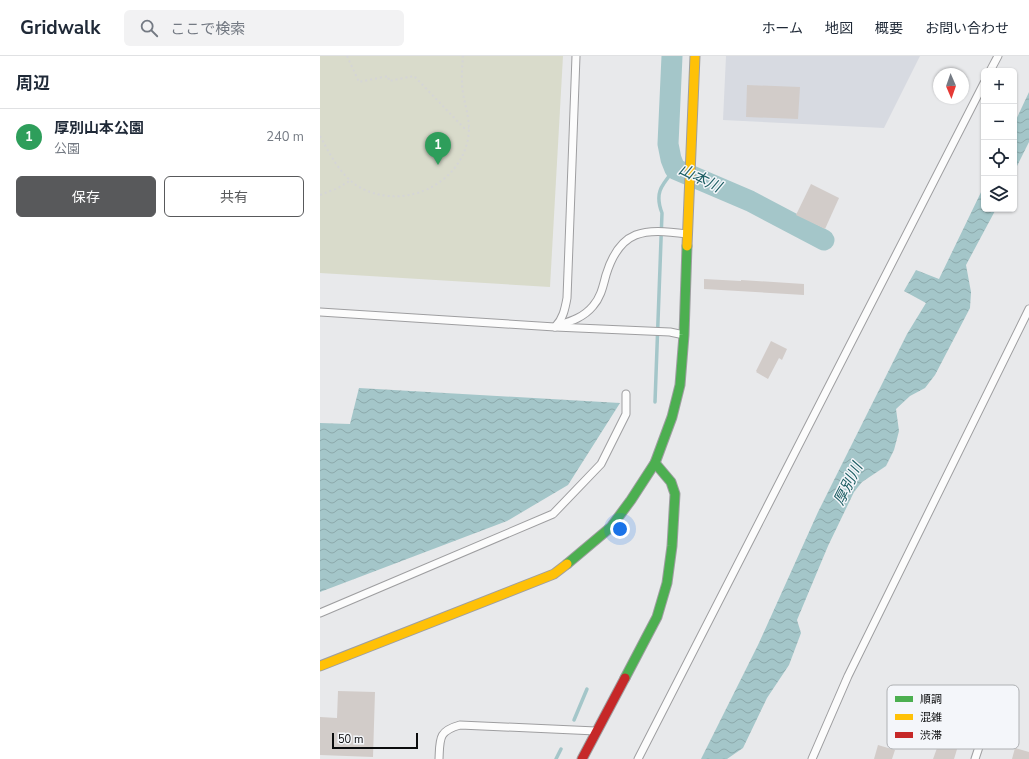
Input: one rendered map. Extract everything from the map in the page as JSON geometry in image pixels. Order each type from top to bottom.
[{"type":"street","points":[[320,666],[554,574],[582,553],[611,527],[631,500],[654,463],[672,417],[680,386],[684,335],[695,56]]},
{"type":"street","points":[[582,759],[657,618],[667,583],[672,546],[675,494],[671,482],[654,463]]},
{"type":"lane","points":[[555,327],[560,322],[564,314],[567,298],[576,56]]},
{"type":"lane","points":[[992,68],[998,56]]},
{"type":"lane","points":[[638,759],[981,89]]},
{"type":"lane","points":[[555,327],[578,318],[594,305],[600,295],[612,258],[620,246],[630,238],[646,232],[672,232],[688,234]]},
{"type":"lane","points":[[812,759],[848,676],[1029,309]]},
{"type":"lane","points":[[320,312],[555,327],[670,332],[684,335]]},
{"type":"lane","points":[[320,613],[553,514],[601,464],[626,414],[626,394]]},
{"type":"lane","points":[[439,759],[440,739],[444,732],[450,728],[460,725],[596,731]]},
{"type":"lane","points":[[975,759],[978,749]]},
{"type":"path","points":[[347,56],[359,82],[388,76],[390,81],[414,76],[464,128],[469,128]]},
{"type":"path","points":[[320,136],[333,160],[351,180],[357,185],[380,195],[394,197],[417,194],[437,185],[451,172],[462,157],[467,144],[469,120],[463,92],[463,56]]},
{"type":"path","points":[[320,195],[338,188],[351,180]]},
{"type":"shaded area","points":[[726,56],[920,56],[884,128],[723,120]]},
{"type":"green space","points":[[320,56],[563,56],[550,287],[320,273]]},
{"type":"water","points":[[1029,92],[1029,142],[1017,166],[1017,140],[1017,118]]},
{"type":"water","name":"厚別川","points":[[981,192],[981,212],[994,212],[966,265],[971,292],[970,308],[935,375],[925,388],[910,396],[896,409],[899,431],[894,450],[886,466],[862,482],[854,492],[828,546],[797,620],[801,633],[789,665],[767,698],[743,748],[727,759],[701,759],[758,645],[818,512],[907,334],[926,303],[904,291],[916,270],[939,279]]},
{"type":"water","points":[[359,388],[620,403],[568,485],[507,521],[320,592],[320,423],[350,424]]},
{"type":"building","points":[[747,85],[800,87],[798,119],[746,117]]},
{"type":"building","points":[[811,184],[839,198],[825,229],[796,215]]},
{"type":"building","points":[[704,279],[804,284],[804,295],[704,289]]},
{"type":"building","points":[[771,341],[787,349],[782,360],[779,358],[768,379],[756,371]]},
{"type":"building","points":[[338,691],[375,692],[373,757],[320,755],[320,717],[337,718]]},
{"type":"building","points":[[878,745],[887,748],[887,749],[895,750],[892,759],[874,759]]},
{"type":"building","points":[[937,749],[957,749],[954,759],[933,759]]},
{"type":"building","points":[[1015,749],[1029,752],[1029,759],[1012,759]]},
{"type":"waterway","name":"山本川","points":[[672,56],[668,144],[675,169],[750,201],[824,240]]},
{"type":"waterway","points":[[655,402],[662,213],[659,194],[663,184],[675,169]]},
{"type":"waterway","points":[[574,720],[587,689]]},
{"type":"waterway","points":[[556,759],[561,749]]},
{"type":"traffic: fast","points":[[567,564],[611,527],[655,463],[672,417],[680,385],[684,335],[687,246]]},
{"type":"traffic: fast","points":[[625,678],[657,617],[667,583],[672,546],[675,494],[671,482],[655,463]]},
{"type":"traffic: slow","points":[[687,246],[695,56]]},
{"type":"traffic: slow","points":[[320,666],[554,574],[567,564]]},
{"type":"traffic: jam","points":[[582,759],[625,678]]},
{"type":"place","name":"厚別山本公園","points":[[438,165]]}]
